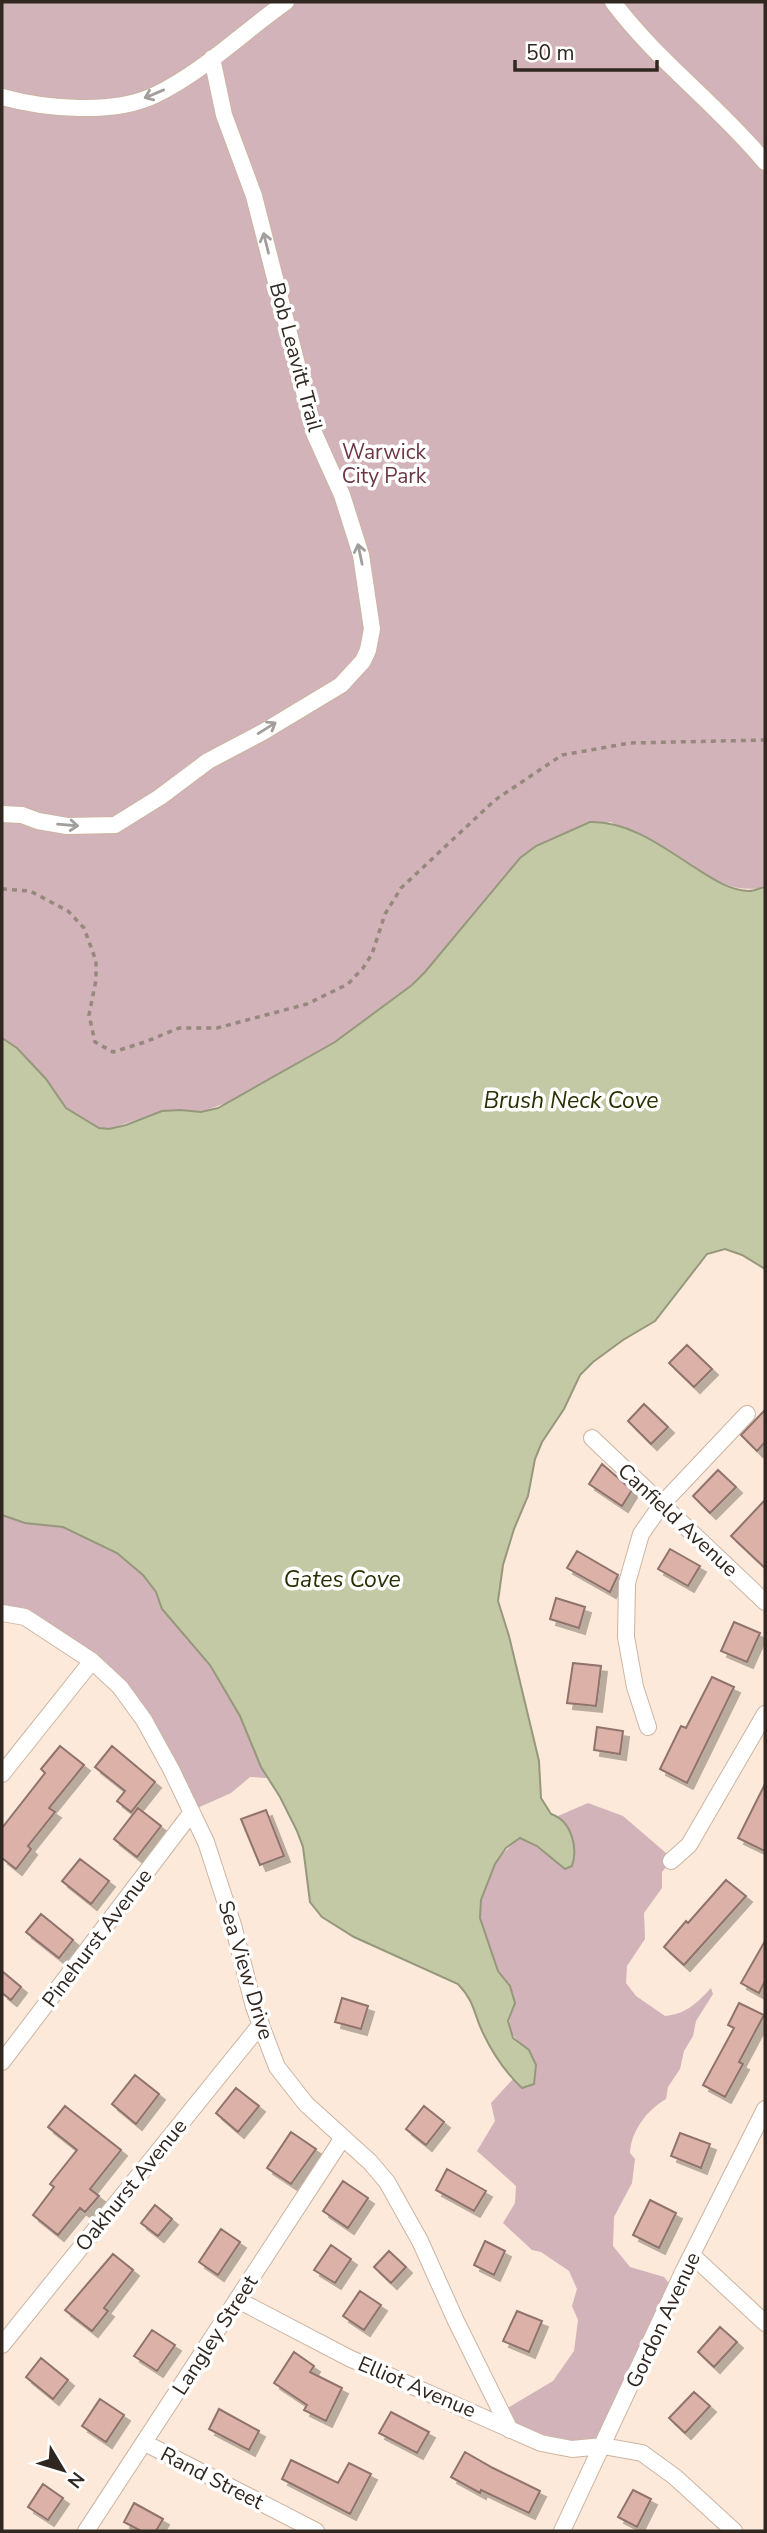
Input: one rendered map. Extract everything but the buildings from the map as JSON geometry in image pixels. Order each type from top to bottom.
[{"type":"street","points":[[2,97],[45,107],[67,108],[110,105],[152,96],[212,58],[286,2]]},
{"type":"street","points":[[613,2],[634,30],[736,127],[765,162]]},
{"type":"street","name":"Bob Leavitt Trail","points":[[2,814],[22,815],[67,826],[115,825],[160,797],[208,761],[263,732],[341,685],[363,661],[368,650],[372,629],[361,555],[342,495],[315,435],[254,196],[224,115],[212,58]]},
{"type":"street","points":[[648,1727],[635,1687],[626,1637],[627,1583],[641,1534],[662,1504],[747,1414]]},
{"type":"street","name":"Canfield Avenue","points":[[592,1438],[765,1602]]},
{"type":"street","name":"Sea View Drive","points":[[2,1613],[25,1618],[92,1661],[120,1687],[144,1720],[206,1842],[233,1925],[254,2007],[277,2067],[306,2104],[370,2162],[393,2194],[420,2241],[510,2430]]},
{"type":"street","points":[[2,1774],[92,1661]]},
{"type":"street","points":[[671,1861],[689,1845],[765,1714]]},
{"type":"street","name":"Pinehurst Avenue","points":[[2,2062],[192,1812]]},
{"type":"street","name":"Oakhurst Avenue","points":[[2,2345],[261,2024]]},
{"type":"street","name":"Gordon Avenue","points":[[562,2531],[765,2109]]},
{"type":"street","name":"Langley Street","points":[[86,2531],[342,2139]]},
{"type":"street","points":[[693,2256],[765,2323]]},
{"type":"street","name":"Elliot Avenue","points":[[238,2300],[349,2357],[555,2448],[603,2445],[642,2453],[675,2477],[734,2531]]},
{"type":"street","name":"Rand Street","points":[[145,2443],[316,2531]]},
{"type":"path","points":[[2,889],[30,891],[68,911],[84,928],[96,961],[96,981],[89,1015],[95,1042],[113,1052],[180,1028],[216,1028],[307,1004],[348,984],[372,954],[385,914],[401,888],[495,800],[562,755],[630,743],[765,740]]},
{"type":"green space","name":"Warwick City Park","points":[[2,2],[765,2],[765,887],[750,889],[723,883],[661,845],[610,822],[520,858],[412,985],[335,1042],[234,1100],[201,1112],[162,1111],[109,1129],[99,1128],[66,1108],[46,1079],[17,1048],[2,1038]]},
{"type":"green space","points":[[2,1515],[25,1523],[63,1527],[117,1553],[143,1575],[156,1592],[163,1609],[210,1665],[240,1716],[267,1778],[250,1777],[231,1793],[193,1810],[146,1723],[85,1656],[2,1614]]},
{"type":"green space","points":[[588,1803],[623,1816],[673,1859],[662,1872],[662,1888],[644,1913],[645,1939],[627,1966],[626,1983],[636,1996],[665,2016],[691,2007],[711,1988],[713,1994],[696,2021],[693,2036],[684,2051],[680,2069],[668,2087],[666,2099],[652,2109],[641,2122],[631,2145],[630,2153],[635,2159],[632,2183],[614,2217],[613,2246],[630,2267],[664,2277],[676,2292],[604,2448],[508,2429],[504,2410],[553,2381],[574,2351],[578,2320],[572,2306],[577,2289],[569,2271],[541,2252],[532,2250],[503,2223],[515,2203],[516,2186],[477,2151],[495,2121],[491,2103],[513,2079],[522,2088],[529,2050],[518,2041],[509,2027],[513,2008],[511,1990],[498,1969],[482,1924],[482,1893],[497,1862],[521,1838],[537,1846],[564,1869],[569,1830],[558,1816]]},
{"type":"water","name":"Brush Neck Cove","points":[[590,822],[618,826],[645,837],[727,886],[749,891],[765,887],[765,1269],[742,1255],[725,1249],[707,1254],[655,1321],[623,1340],[580,1375],[535,1459],[528,1496],[503,1565],[498,1601],[539,1761],[541,1798],[551,1814],[564,1823],[574,1843],[572,1866],[565,1869],[537,1846],[520,1838],[506,1848],[495,1864],[481,1900],[480,1918],[498,1971],[510,1986],[515,2003],[508,2021],[513,2038],[529,2050],[536,2065],[534,2084],[522,2088],[495,2055],[471,2002],[458,1984],[354,1937],[322,1917],[310,1902],[303,1847],[297,1831],[261,1767],[240,1716],[210,1665],[162,1609],[156,1592],[143,1575],[117,1553],[63,1527],[25,1523],[2,1515],[2,1038],[17,1048],[46,1079],[66,1108],[99,1128],[126,1125],[162,1111],[201,1112],[218,1108],[335,1042],[412,985],[520,858],[536,846]]},
{"type":"water label","name":"Gates Cove","points":[[342,1579]]}]
